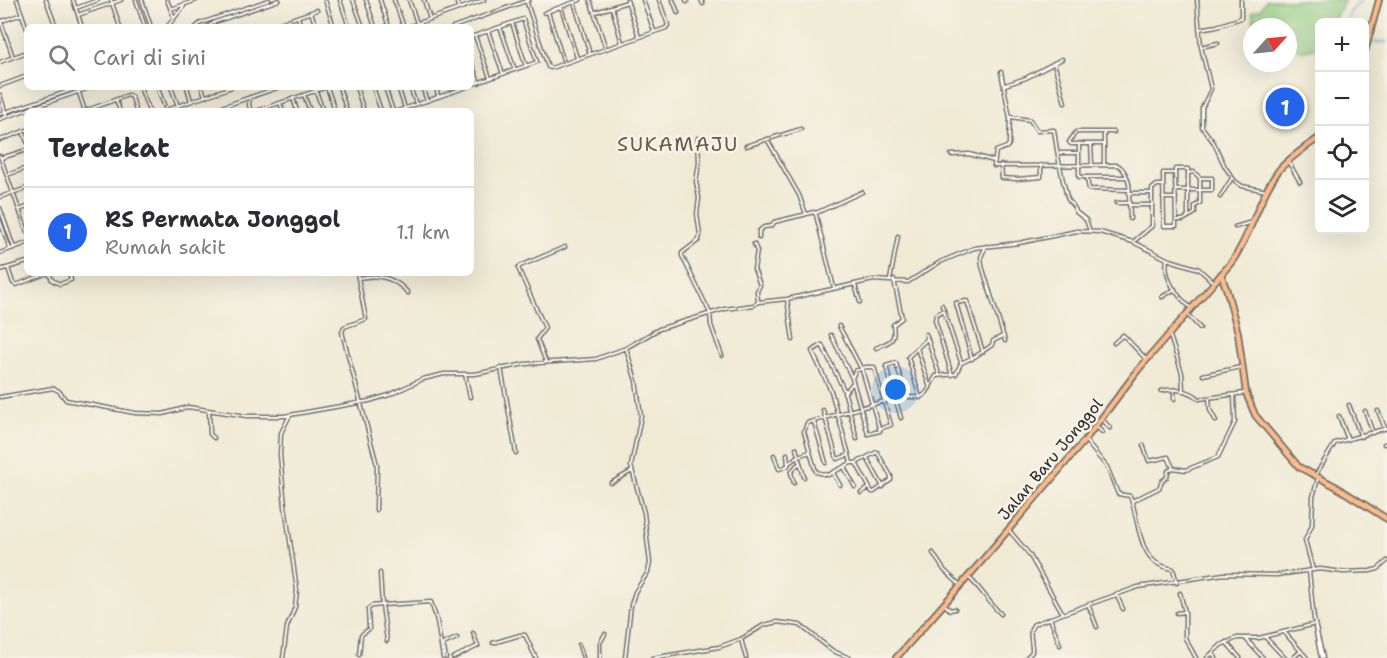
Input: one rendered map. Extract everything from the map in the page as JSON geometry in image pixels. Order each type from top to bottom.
[{"type":"main road","points":[[1369,40],[1379,0]]},
{"type":"main road","name":"Jalan Baru Jonggol","points":[[896,658],[1085,440],[1147,360],[1214,283],[1239,251],[1278,171],[1315,141]]},
{"type":"main road","points":[[1221,274],[1238,333],[1246,393],[1259,421],[1296,464],[1387,519]]},
{"type":"street","points":[[17,0],[25,24]]},
{"type":"street","points":[[46,0],[55,24]]},
{"type":"street","points":[[73,0],[81,24]]},
{"type":"street","points":[[76,8],[98,0]]},
{"type":"street","points":[[78,15],[121,0]]},
{"type":"street","points":[[136,0],[144,24]]},
{"type":"street","points":[[142,0],[150,24]]},
{"type":"street","points":[[167,0],[174,18]]},
{"type":"street","points":[[171,9],[197,0]]},
{"type":"street","points":[[216,23],[222,18],[269,0]]},
{"type":"street","points":[[216,23],[222,18],[279,0]]},
{"type":"street","points":[[325,0],[333,24]]},
{"type":"street","points":[[340,0],[348,24]]},
{"type":"street","points":[[353,0],[362,24]]},
{"type":"street","points":[[366,0],[374,24]]},
{"type":"street","points":[[380,0],[388,24]]},
{"type":"street","points":[[394,0],[405,24]]},
{"type":"street","points":[[409,0],[417,24],[484,0]]},
{"type":"street","points":[[429,0],[424,1],[430,19]]},
{"type":"street","points":[[456,0],[459,9]]},
{"type":"street","points":[[471,0],[473,4]]},
{"type":"street","points":[[461,24],[527,0],[548,67],[553,68],[668,26],[659,0]]},
{"type":"street","points":[[564,63],[546,12],[580,0]]},
{"type":"street","points":[[590,0],[606,49]]},
{"type":"street","points":[[643,0],[654,32]]},
{"type":"street","points":[[673,0],[678,13]]},
{"type":"street","points":[[1197,0],[1201,47],[1210,89],[1202,108],[1201,123],[1232,178],[1242,186],[1267,191]]},
{"type":"street","points":[[1199,29],[1241,18],[1241,0]]},
{"type":"street","points":[[595,13],[627,1],[639,37]]},
{"type":"street","points":[[112,2],[118,24]]},
{"type":"street","points":[[574,2],[590,54]]},
{"type":"street","points":[[169,24],[184,6]]},
{"type":"street","points":[[561,7],[577,59]]},
{"type":"street","points":[[612,7],[622,43]]},
{"type":"street","points":[[278,24],[317,10]]},
{"type":"street","points":[[311,12],[315,24]]},
{"type":"street","points":[[14,57],[0,21],[22,14]]},
{"type":"street","points":[[298,17],[300,24]]},
{"type":"street","points":[[474,36],[523,20],[537,62],[474,85]]},
{"type":"street","points":[[512,23],[526,66]]},
{"type":"street","points":[[500,27],[515,70]]},
{"type":"street","points":[[488,31],[503,74]]},
{"type":"street","points":[[474,39],[490,79]]},
{"type":"street","points":[[1201,47],[1218,43]]},
{"type":"street","points":[[0,62],[24,53]]},
{"type":"street","points":[[1005,85],[1026,78],[1062,59]]},
{"type":"street","points":[[1054,63],[1065,103]]},
{"type":"street","points":[[474,69],[479,83]]},
{"type":"street","points":[[1001,72],[1010,117],[1009,146],[998,149],[994,166],[1120,166],[1130,191],[1130,219]]},
{"type":"street","points":[[0,85],[24,77]]},
{"type":"street","points":[[0,118],[72,90]]},
{"type":"street","points":[[79,90],[85,108]]},
{"type":"street","points":[[141,90],[148,108]]},
{"type":"street","points":[[158,90],[164,108]]},
{"type":"street","points":[[172,90],[178,106]]},
{"type":"street","points":[[188,90],[191,101]]},
{"type":"street","points":[[203,90],[206,96]]},
{"type":"street","points":[[172,108],[220,90]]},
{"type":"street","points":[[219,108],[271,90]]},
{"type":"street","points":[[328,90],[334,108]]},
{"type":"street","points":[[340,90],[346,108]]},
{"type":"street","points":[[357,90],[363,108]]},
{"type":"street","points":[[374,90],[380,108]]},
{"type":"street","points":[[386,90],[392,108]]},
{"type":"street","points":[[399,90],[405,108],[458,90]]},
{"type":"street","points":[[411,90],[416,104]]},
{"type":"street","points":[[423,90],[427,101]]},
{"type":"street","points":[[437,90],[439,97]]},
{"type":"street","points":[[269,108],[316,91],[322,108]]},
{"type":"street","points":[[0,95],[6,114]]},
{"type":"street","points":[[304,95],[309,108]]},
{"type":"street","points":[[93,108],[130,96],[135,108]]},
{"type":"street","points":[[250,97],[250,108]]},
{"type":"street","points":[[293,98],[296,108]]},
{"type":"street","points":[[116,100],[119,108]]},
{"type":"street","points":[[242,100],[249,105]]},
{"type":"street","points":[[280,103],[282,108]]},
{"type":"street","points":[[0,114],[6,114]]},
{"type":"street","points":[[1010,117],[1030,120],[1037,131],[1054,130],[1059,165],[1069,203],[1086,220],[1090,231]]},
{"type":"street","points":[[746,146],[801,129]]},
{"type":"street","points":[[0,140],[24,131]]},
{"type":"street","points":[[1103,144],[1071,144],[1070,142],[1076,132],[1114,132]]},
{"type":"street","points":[[1104,132],[1104,165]]},
{"type":"street","points":[[698,138],[699,163],[696,182],[700,235],[699,240],[681,255],[710,313],[711,325],[722,356]]},
{"type":"street","points":[[767,139],[799,195],[807,214]]},
{"type":"street","points":[[1079,144],[1079,177],[1126,177]]},
{"type":"street","points":[[1091,144],[1092,165]]},
{"type":"street","points":[[24,151],[0,157],[24,221]]},
{"type":"street","points":[[1060,153],[1079,153]]},
{"type":"street","points":[[951,155],[969,154],[994,161]]},
{"type":"street","points":[[1288,161],[1300,182]]},
{"type":"street","points":[[1001,165],[1002,178],[1017,179],[1041,177],[1041,165]]},
{"type":"street","points":[[7,175],[24,169]]},
{"type":"street","points":[[1175,173],[1163,173],[1164,226],[1176,226],[1175,169],[1188,169],[1188,216]]},
{"type":"street","points":[[1175,190],[1212,190],[1212,178],[1200,178],[1194,172],[1188,173]]},
{"type":"street","points":[[1087,178],[1089,189],[1152,193]]},
{"type":"street","points":[[1176,220],[1183,220],[1195,213],[1196,206],[1200,203],[1200,178]]},
{"type":"street","points":[[1220,197],[1232,178]]},
{"type":"street","points":[[1133,242],[1152,226],[1152,189],[1157,185],[1163,185]]},
{"type":"street","points":[[0,197],[24,189]]},
{"type":"street","points":[[759,238],[759,231],[764,227],[816,213],[862,192]]},
{"type":"street","points":[[1163,198],[1176,198]]},
{"type":"street","points":[[1116,203],[1151,206]]},
{"type":"street","points":[[0,208],[15,248]]},
{"type":"street","points":[[19,210],[24,208]]},
{"type":"street","points":[[816,213],[834,288]]},
{"type":"street","points":[[0,221],[10,249]]},
{"type":"street","points":[[1235,227],[1252,222]]},
{"type":"street","points":[[0,397],[53,388],[68,401],[94,404],[124,412],[163,414],[186,407],[265,417],[290,415],[360,403],[388,395],[437,375],[465,374],[546,362],[592,360],[626,348],[659,329],[710,313],[754,306],[758,302],[787,299],[873,280],[911,281],[940,262],[974,248],[1019,243],[1073,232],[1106,233],[1133,242],[1167,259],[1199,269],[1214,283]]},
{"type":"street","points":[[876,348],[895,337],[893,325],[902,319],[892,280],[898,236]]},
{"type":"street","points":[[0,253],[24,244]]},
{"type":"street","points":[[754,244],[757,252],[754,269],[760,285],[757,292],[758,302]]},
{"type":"street","points":[[986,246],[981,257],[982,266],[1005,341]]},
{"type":"street","points":[[546,362],[537,339],[545,328],[518,268],[565,247]]},
{"type":"street","points":[[1167,259],[1166,272],[1182,300],[1192,308]]},
{"type":"street","points":[[0,270],[24,263]]},
{"type":"street","points":[[9,268],[13,283],[16,285],[41,276]]},
{"type":"street","points":[[50,276],[52,280],[62,284],[71,280],[70,276]]},
{"type":"street","points":[[376,510],[378,472],[342,332],[344,327],[366,319],[358,278],[385,276],[402,286],[408,293]]},
{"type":"street","points":[[855,284],[860,302]]},
{"type":"street","points":[[1162,297],[1175,289]]},
{"type":"street","points":[[787,299],[793,340]]},
{"type":"street","points":[[972,358],[956,303],[967,301],[983,352]]},
{"type":"street","points":[[856,463],[872,492],[889,483],[891,477],[878,452],[828,475],[816,472],[804,432],[807,423],[895,398],[906,396],[921,398],[926,395],[935,377],[958,373],[961,363],[942,305]]},
{"type":"street","points":[[944,310],[936,315],[935,320],[952,375]]},
{"type":"street","points":[[1187,314],[1200,328]]},
{"type":"street","points":[[839,326],[860,368],[879,429]]},
{"type":"street","points":[[926,334],[939,375]]},
{"type":"street","points":[[1114,343],[1123,334],[1147,360]]},
{"type":"street","points":[[1170,334],[1182,373],[1183,391]]},
{"type":"street","points":[[831,335],[852,378],[868,434],[891,425],[874,367],[860,368],[855,371],[852,378]]},
{"type":"street","points":[[961,363],[983,352],[992,345],[993,341],[1003,336]]},
{"type":"street","points":[[921,398],[908,358],[927,339]]},
{"type":"street","points":[[851,463],[831,391],[812,351],[822,345],[844,393],[857,439]]},
{"type":"street","points":[[625,658],[631,605],[650,568],[647,528],[631,463],[641,416],[636,381],[626,348]]},
{"type":"street","points":[[917,348],[930,388]]},
{"type":"street","points":[[902,418],[886,367],[896,362],[906,396]]},
{"type":"street","points":[[1203,375],[1242,367]]},
{"type":"street","points":[[501,368],[516,453]]},
{"type":"street","points":[[465,374],[470,398]]},
{"type":"street","points":[[844,393],[853,383]]},
{"type":"street","points":[[1174,390],[1174,399]]},
{"type":"street","points":[[1161,392],[1174,390],[1195,393],[1200,399],[1246,393]]},
{"type":"street","points":[[1132,501],[1159,488],[1167,477],[1168,471],[1173,468],[1186,470],[1218,457],[1235,422],[1234,396]]},
{"type":"street","points":[[1209,398],[1210,410],[1216,421]]},
{"type":"street","points":[[1349,405],[1362,436]]},
{"type":"street","points":[[823,410],[837,459],[849,455]]},
{"type":"street","points":[[209,411],[210,434],[214,438]]},
{"type":"street","points":[[1365,411],[1373,433]]},
{"type":"street","points":[[1322,658],[1315,624],[1311,571],[1305,540],[1312,525],[1316,477],[1333,445],[1386,428],[1378,411]]},
{"type":"street","points":[[283,658],[287,627],[295,607],[297,590],[280,455],[281,433],[290,415]]},
{"type":"street","points":[[1339,416],[1348,440]]},
{"type":"street","points":[[1101,418],[1110,428]]},
{"type":"street","points":[[814,421],[826,463]]},
{"type":"street","points":[[1095,426],[1102,432]]},
{"type":"street","points":[[1085,440],[1107,467],[1118,494],[1129,495],[1147,552],[1160,565],[1173,569],[1177,583]]},
{"type":"street","points":[[1143,445],[1149,461],[1168,457],[1173,468]]},
{"type":"street","points":[[796,448],[804,477]]},
{"type":"street","points":[[774,455],[779,469],[788,466],[798,456],[810,452]]},
{"type":"street","points":[[787,454],[789,463]]},
{"type":"street","points":[[867,458],[883,487]]},
{"type":"street","points":[[794,483],[791,473],[800,463]]},
{"type":"street","points":[[844,467],[855,487]]},
{"type":"street","points":[[611,483],[632,471]]},
{"type":"street","points":[[833,473],[840,485]]},
{"type":"street","points":[[861,493],[869,488]]},
{"type":"street","points":[[1008,529],[1029,554],[1062,613]]},
{"type":"street","points":[[933,553],[944,570],[961,585]]},
{"type":"street","points":[[1026,658],[1032,652],[1032,625],[1138,587],[1177,583],[1224,574],[1277,575],[1311,571],[1370,571],[1378,569],[1386,562]]},
{"type":"street","points":[[1386,562],[1387,568]]},
{"type":"street","points":[[380,573],[387,641]]},
{"type":"street","points":[[968,577],[1001,614]]},
{"type":"street","points":[[1180,593],[1185,612],[1185,638],[1196,658]]},
{"type":"street","points":[[1116,594],[1123,609]]},
{"type":"street","points":[[359,656],[361,634],[369,628],[368,609],[372,606],[403,602],[432,602],[444,658]]},
{"type":"street","points":[[944,604],[950,610],[955,609]]},
{"type":"street","points":[[1088,604],[1098,627]]},
{"type":"street","points":[[1177,613],[1185,612]]},
{"type":"street","points":[[1050,618],[1060,645]]},
{"type":"street","points":[[652,658],[704,651],[741,639],[769,623],[790,622],[806,628],[833,651],[850,658]]},
{"type":"street","points":[[1208,658],[1226,642],[1245,637],[1265,637],[1315,624]]},
{"type":"street","points":[[1284,632],[1307,658]]},
{"type":"street","points":[[453,658],[478,646],[473,633]]},
{"type":"street","points":[[600,658],[600,643],[605,634]]},
{"type":"street","points":[[493,644],[525,635],[536,658]]},
{"type":"street","points":[[1245,637],[1263,658]]},
{"type":"street","points":[[1265,637],[1285,658]]},
{"type":"street","points":[[444,658],[443,644],[457,638]]},
{"type":"street","points":[[741,639],[746,658]]},
{"type":"street","points":[[1226,642],[1240,658]]},
{"type":"street","points":[[579,645],[583,658]]},
{"type":"street","points":[[1293,658],[1301,651]]},
{"type":"street","points":[[1212,653],[1216,658]]},
{"type":"green space","points":[[1266,0],[1345,0],[1335,18],[1315,18],[1315,48],[1301,51],[1297,49],[1297,18],[1253,18],[1252,12],[1261,9]]},
{"type":"waterway","points":[[1348,18],[1350,12],[1362,0]]},
{"type":"waterway","points":[[1369,43],[1387,42]]},
{"type":"place","name":"RS Permata Jonggol","points":[[1285,107]]},
{"type":"district","name":"SUKAMAJU","points":[[678,144]]}]
